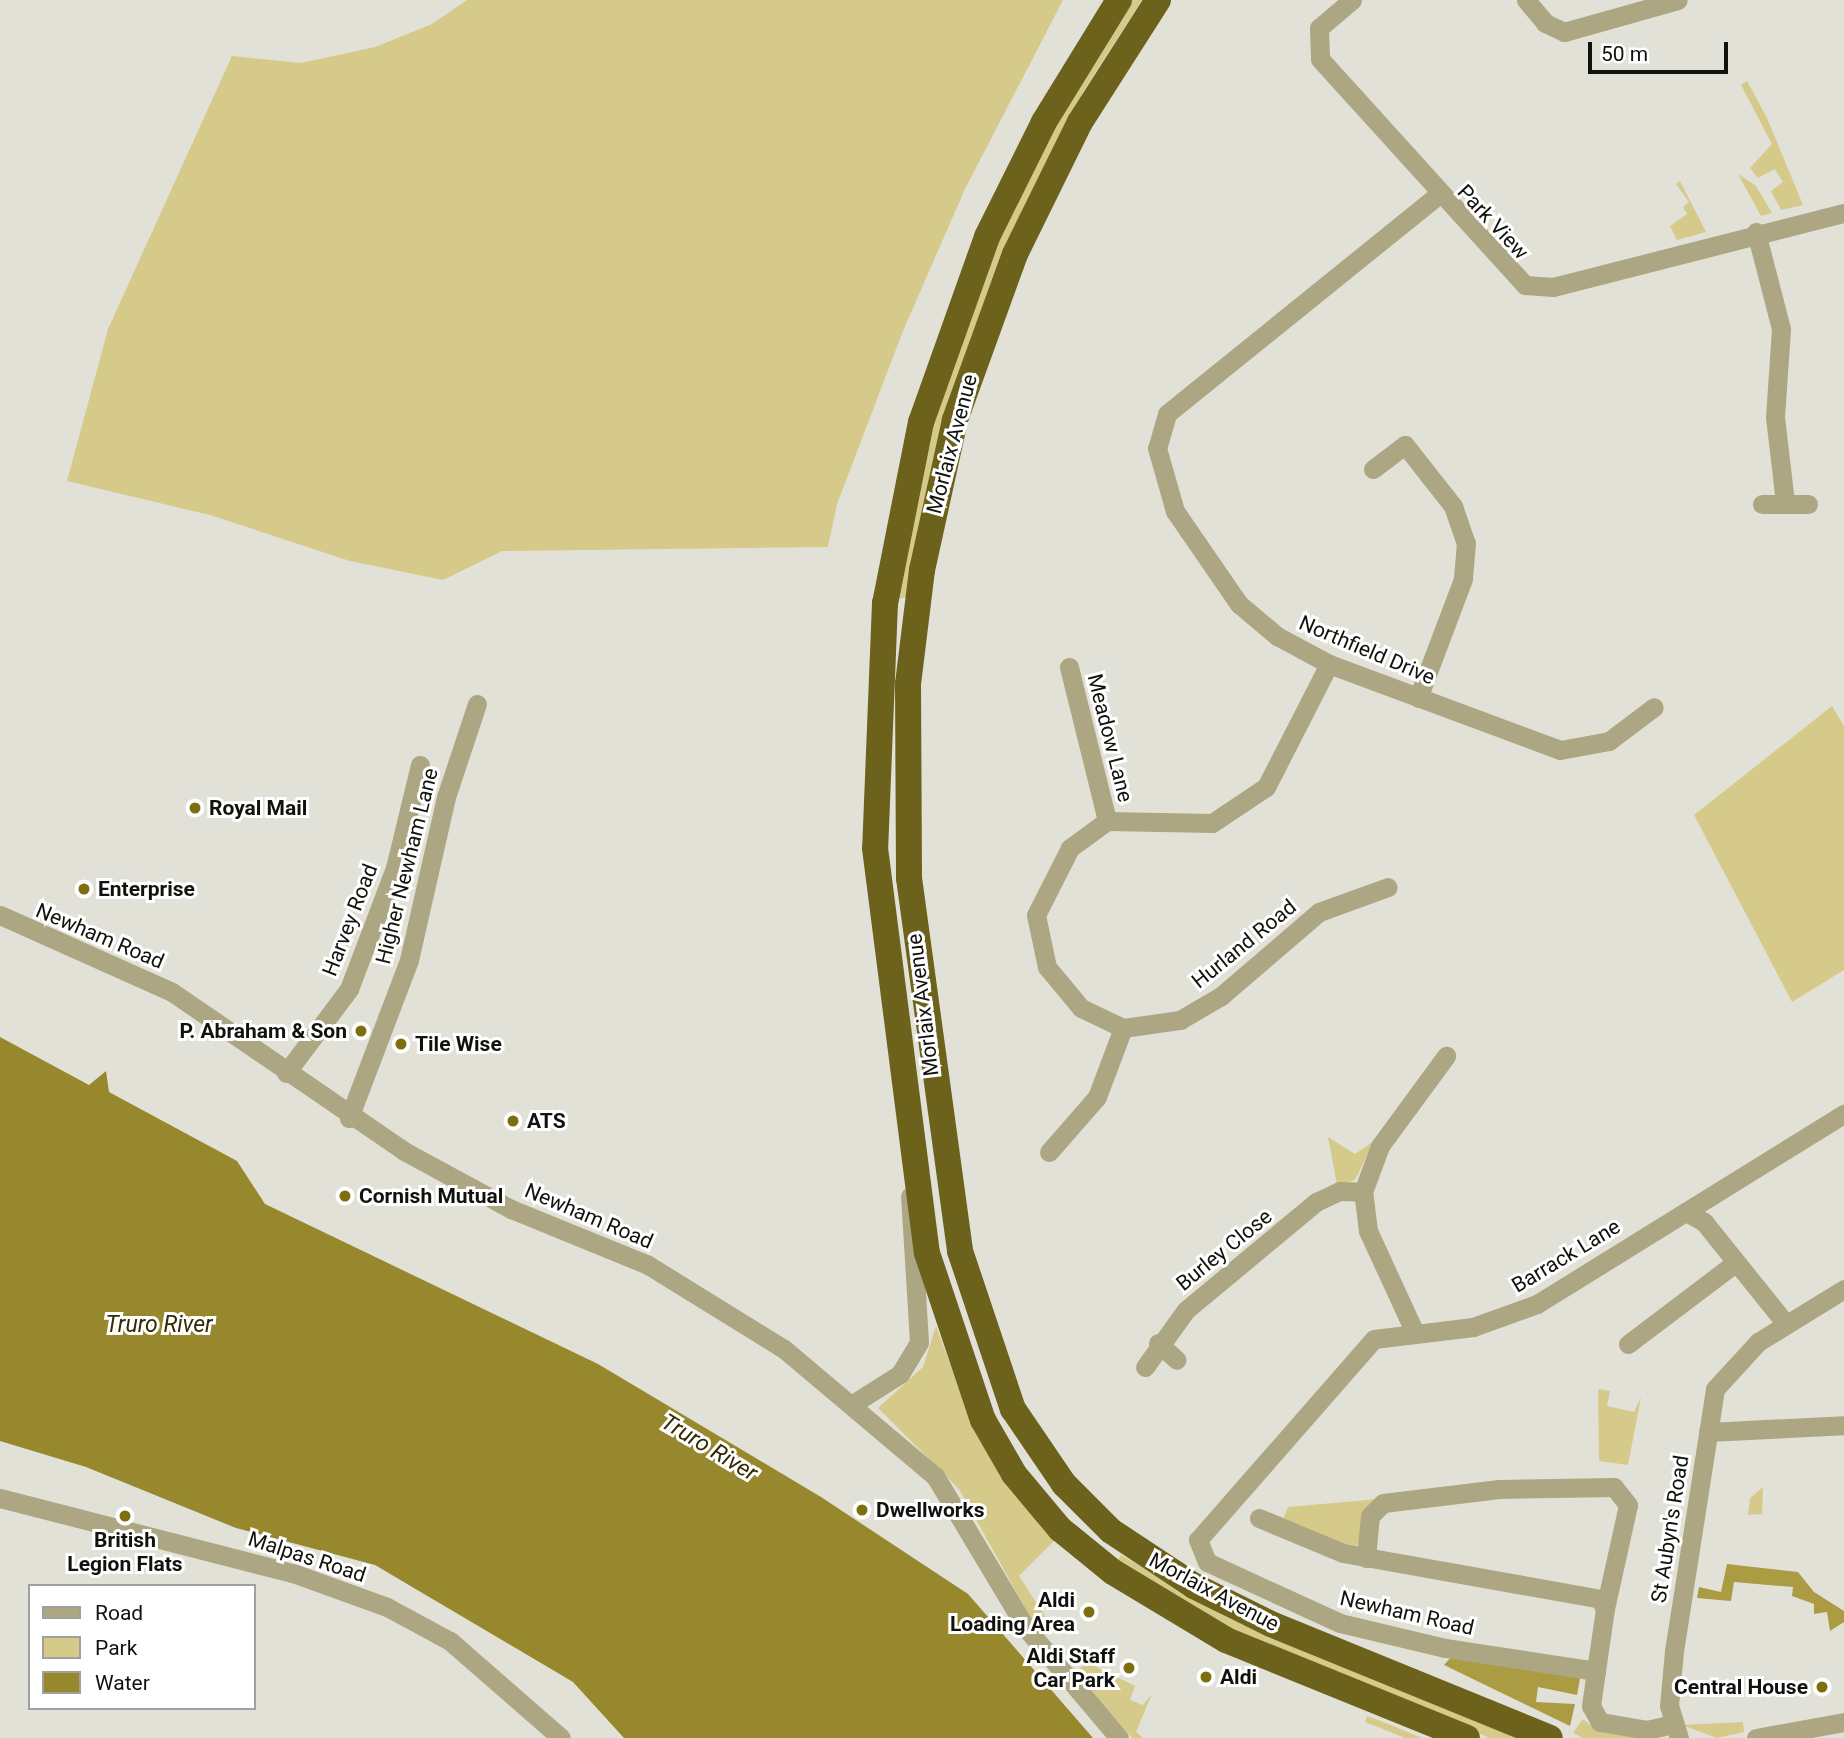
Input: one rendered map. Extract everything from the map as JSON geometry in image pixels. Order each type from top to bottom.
[{"type":"highway","name":"Morlaix Avenue","points":[[1119,0],[1044,122],[987,237],[939,365],[906,483],[878,663],[873,793],[881,916],[927,1254],[962,1371],[997,1447],[1060,1529],[1113,1572],[1226,1640],[1467,1738]]},
{"type":"highway","name":"Morlaix Avenue","points":[[1158,0],[1080,122],[1015,254],[955,420],[922,570],[908,684],[908,867],[960,1251],[1013,1409],[1064,1484],[1111,1531],[1194,1586],[1270,1624],[1550,1738]]},
{"type":"street","name":"Park View","points":[[1352,0],[1319,28],[1317,53],[1507,272],[1532,288],[1844,213]]},
{"type":"street","points":[[1526,0],[1545,23],[1564,32],[1678,0]]},
{"type":"street","name":"Northfield Drive","points":[[1438,195],[1181,401],[1157,436],[1170,500],[1205,564],[1257,620],[1329,664],[1560,750],[1609,741],[1654,708]]},
{"type":"street","points":[[1756,232],[1781,329],[1775,417],[1785,502]]},
{"type":"street","points":[[1373,469],[1405,445],[1453,506],[1466,543],[1459,590],[1418,698]]},
{"type":"street","points":[[1762,504],[1808,504]]},
{"type":"street","points":[[1049,1152],[1097,1097],[1123,1028],[1081,1007],[1047,967],[1036,915],[1070,848],[1107,821],[1212,822],[1266,787],[1329,664]]},
{"type":"street","name":"Meadow Lane","points":[[1069,667],[1107,821]]},
{"type":"street","name":"Higher Newham Lane","points":[[349,1118],[409,960],[446,797],[477,704]]},
{"type":"street","name":"Harvey Road","points":[[286,1073],[349,989],[396,868],[420,765]]},
{"type":"street","name":"Hurland Road","points":[[1123,1028],[1180,1020],[1221,996],[1319,912],[1388,887]]},
{"type":"street","name":"Newham Road","points":[[0,915],[172,992],[243,1035],[286,1073],[349,1118],[512,1209],[706,1296],[851,1405],[935,1476],[1026,1628],[1119,1738]]},
{"type":"street","points":[[1415,1334],[1368,1231],[1363,1192],[1380,1146],[1446,1056]]},
{"type":"street","name":"Barrack Lane","points":[[1201,1536],[1366,1345],[1382,1336],[1473,1327],[1537,1304],[1844,1114]]},
{"type":"street","points":[[851,1405],[900,1374],[921,1333],[910,1236],[911,1150]]},
{"type":"street","name":"Burley Close","points":[[1145,1367],[1158,1343],[1205,1292],[1265,1250],[1316,1202],[1340,1191],[1363,1192]]},
{"type":"street","points":[[1686,1212],[1704,1222],[1786,1324]]},
{"type":"street","points":[[1628,1344],[1735,1263]]},
{"type":"street","name":"St Aubyn's Road","points":[[1676,1731],[1674,1651],[1717,1382],[1758,1342],[1844,1289]]},
{"type":"street","points":[[1158,1343],[1177,1360]]},
{"type":"street","points":[[1708,1432],[1844,1425]]},
{"type":"street","points":[[1366,1558],[1370,1516],[1383,1503],[1499,1489],[1614,1487],[1628,1505],[1605,1609],[1591,1706],[1600,1722],[1648,1730],[1676,1731]]},
{"type":"street","name":"Malpas Road","points":[[0,1498],[293,1573],[387,1607],[450,1641],[561,1738]]},
{"type":"street","name":"Newham Road","points":[[1259,1518],[1366,1558],[1596,1598],[1605,1609]]},
{"type":"street","name":"Newham Road","points":[[1201,1536],[1197,1551],[1207,1562],[1339,1623],[1445,1648],[1596,1671]]},
{"type":"street","points":[[1756,1738],[1790,1736],[1844,1722]]},
{"type":"green space","points":[[467,0],[1063,0],[965,189],[903,331],[837,504],[828,547],[502,551],[443,580],[350,561],[210,515],[67,481],[108,329],[232,56],[301,63],[375,47],[432,24]]},
{"type":"green space","points":[[1129,0],[1142,0],[1083,92],[992,280],[942,426],[908,597],[897,599],[921,465],[957,344],[1021,186]]},
{"type":"green space","points":[[1747,81],[1767,118],[1803,205],[1781,210],[1771,191],[1783,182],[1775,169],[1758,178],[1750,168],[1772,144],[1741,85]]},
{"type":"green space","points":[[1738,174],[1756,186],[1772,213],[1761,216]]},
{"type":"green space","points":[[1680,181],[1706,232],[1677,240],[1670,226],[1687,214],[1683,207],[1689,202],[1676,184]]},
{"type":"green space","points":[[1832,706],[1844,726],[1844,970],[1792,1002],[1694,815]]},
{"type":"green space","points":[[1328,1137],[1355,1154],[1374,1141],[1355,1180],[1337,1185]]},
{"type":"green space","points":[[936,1326],[970,1418],[1056,1539],[1019,1576],[1050,1624],[1048,1632],[1040,1633],[959,1489],[878,1408],[923,1367]]},
{"type":"green space","points":[[1598,1389],[1610,1391],[1607,1406],[1634,1412],[1641,1397],[1628,1465],[1599,1461]]},
{"type":"green space","points":[[1763,1487],[1762,1514],[1748,1515],[1750,1498]]},
{"type":"green space","points":[[1379,1499],[1355,1550],[1282,1522],[1288,1507]]},
{"type":"green space","points":[[1121,1555],[1230,1619],[1517,1738],[1490,1738],[1236,1632],[1117,1561]]},
{"type":"green space","points":[[1087,1662],[1135,1686],[1130,1700],[1143,1705],[1152,1694],[1136,1732],[1143,1738],[1132,1738],[1075,1673]]},
{"type":"green space","points":[[1367,1716],[1422,1738],[1405,1738],[1365,1722]]},
{"type":"green space","points":[[1583,1719],[1600,1732],[1649,1738],[1583,1738],[1573,1733]]},
{"type":"green space","points":[[1743,1722],[1744,1732],[1717,1738],[1682,1725]]},
{"type":"shaded area","points":[[1727,1564],[1798,1572],[1814,1592],[1844,1611],[1844,1622],[1830,1631],[1827,1612],[1814,1614],[1814,1604],[1792,1596],[1793,1587],[1734,1582],[1731,1601],[1697,1598],[1699,1587],[1721,1592]]},
{"type":"shaded area","points":[[1452,1656],[1581,1673],[1577,1695],[1538,1687],[1536,1702],[1575,1704],[1570,1726],[1444,1665]]},
{"type":"water","name":"Truro River","points":[[0,1037],[89,1085],[106,1071],[109,1092],[237,1161],[265,1204],[598,1364],[821,1497],[968,1594],[1093,1738],[624,1738],[573,1682],[375,1565],[236,1528],[86,1467],[0,1441]]},
{"type":"place","name":"Royal Mail","points":[[195,808]]},
{"type":"place","name":"Enterprise","points":[[84,889]]},
{"type":"place","name":"P. Abraham & Son","points":[[361,1031]]},
{"type":"place","name":"Tile Wise","points":[[401,1044]]},
{"type":"place","name":"ATS","points":[[513,1121]]},
{"type":"place","name":"Cornish Mutual","points":[[345,1196]]},
{"type":"place","name":"Dwellworks","points":[[862,1510]]},
{"type":"place","name":"British Legion Flats","points":[[125,1516]]},
{"type":"place","name":"Aldi Loading Area","points":[[1089,1612]]},
{"type":"place","name":"Aldi Staff Car Park","points":[[1129,1668]]},
{"type":"place","name":"Aldi","points":[[1206,1677]]},
{"type":"place","name":"Central House","points":[[1822,1687]]}]
